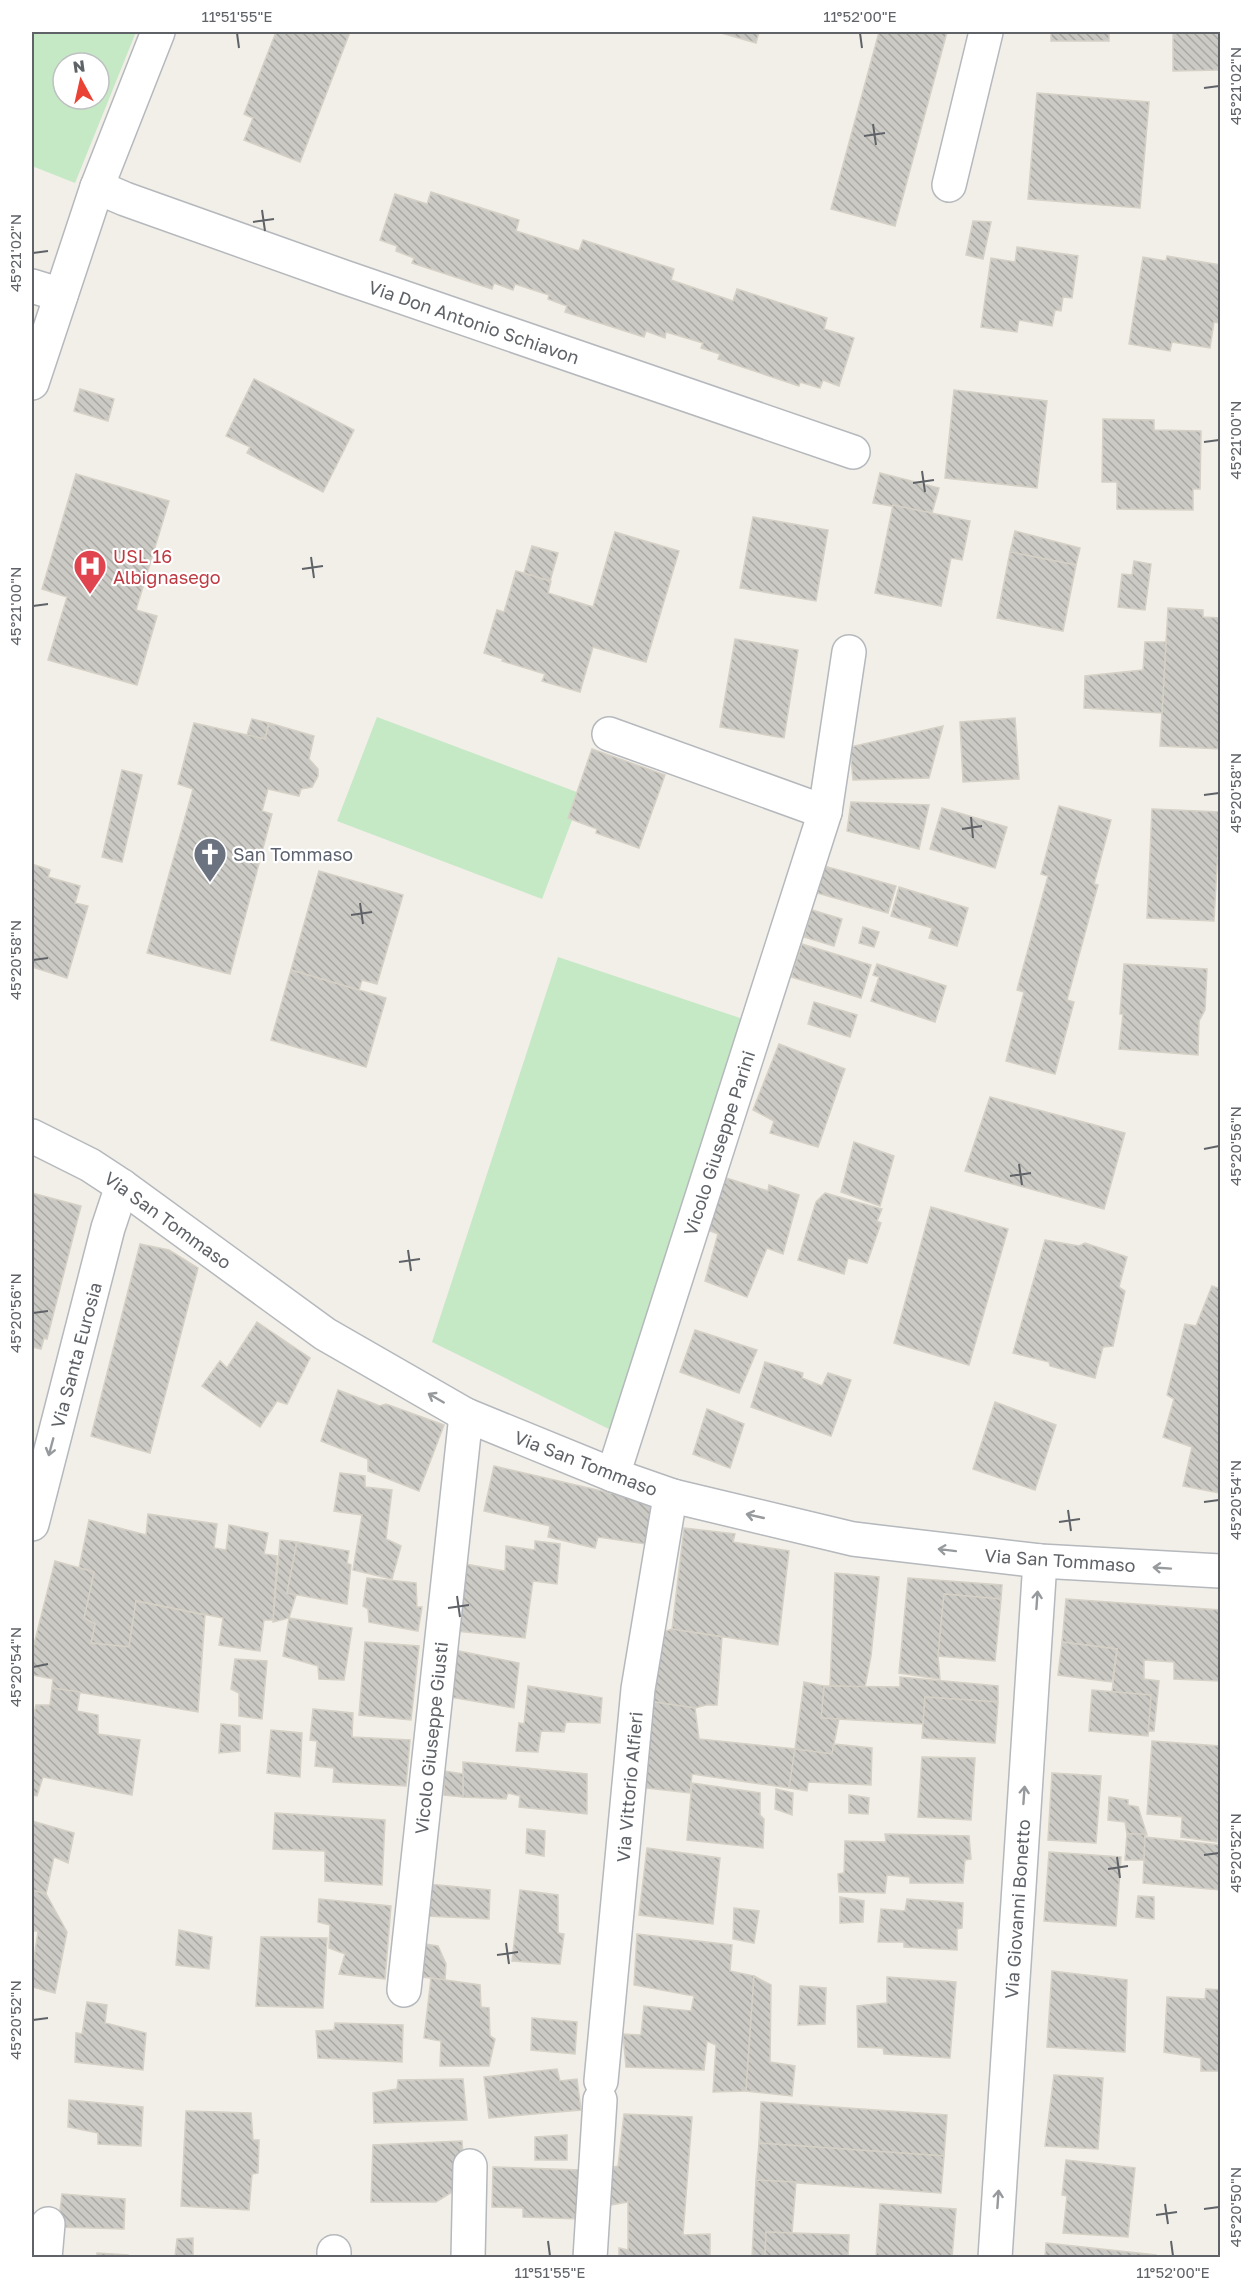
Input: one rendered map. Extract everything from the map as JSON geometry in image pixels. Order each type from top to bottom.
[{"type":"street","points":[[32,383],[46,291],[97,187],[158,32]]},
{"type":"street","points":[[949,185],[986,32]]},
{"type":"street","name":"Via Don Antonio Schiavon","points":[[97,187],[344,277],[853,452]]},
{"type":"street","name":"Vicolo Giuseppe Parini","points":[[613,1475],[825,812],[849,652]]},
{"type":"street","points":[[609,734],[825,812]]},
{"type":"street","name":"Via San Tommaso","points":[[32,1136],[90,1165],[122,1186],[325,1334],[466,1415],[613,1475],[673,1496],[853,1539],[1040,1562],[1221,1571]]},
{"type":"street","name":"Via Santa Eurosia","points":[[32,1524],[108,1228],[122,1186]]},
{"type":"street","name":"Vicolo Giuseppe Giusti","points":[[404,1990],[466,1415]]},
{"type":"street","name":"Via Vittorio Alfieri","points":[[590,2258],[600,2091],[638,1689],[668,1509],[673,1496]]},
{"type":"street","name":"Via Giovanni Bonetto","points":[[994,2258],[1040,1562]]},
{"type":"street","points":[[468,2258],[470,2166]]},
{"type":"street","points":[[45,2258],[48,2224]]},
{"type":"green space","points":[[32,32],[136,32],[111,94],[111,51],[51,51],[51,111],[104,111],[75,183],[32,166]]},
{"type":"green space","points":[[377,717],[582,794],[542,899],[337,821]]},
{"type":"green space","points":[[558,957],[746,1020],[615,1432],[432,1342]]},
{"type":"building","points":[[276,32],[350,32],[300,162],[244,140],[253,118],[244,114]]},
{"type":"building","points":[[718,32],[759,32],[756,43]]},
{"type":"building","points":[[879,32],[947,32],[895,226],[831,209]]},
{"type":"building","points":[[1051,32],[1109,32],[1109,41],[1051,41]]},
{"type":"building","points":[[1173,32],[1220,32],[1220,70],[1173,71]]},
{"type":"building","points":[[1037,93],[1149,102],[1140,208],[1028,199]]},
{"type":"building","points":[[431,192],[519,220],[516,231],[579,251],[583,240],[674,269],[671,280],[733,301],[737,289],[827,318],[824,329],[854,338],[839,386],[823,380],[820,388],[800,382],[799,386],[718,359],[720,354],[701,348],[703,343],[666,332],[665,338],[646,331],[644,337],[565,312],[567,306],[548,299],[549,295],[515,284],[513,290],[494,283],[492,289],[412,263],[414,258],[396,251],[397,246],[380,240],[395,194],[427,204]]},
{"type":"building","points":[[973,221],[991,222],[983,259],[966,255]]},
{"type":"building","points":[[1017,247],[1078,256],[1072,298],[1063,297],[1061,311],[1055,310],[1052,326],[1019,320],[1017,332],[981,327],[991,258],[1015,262]]},
{"type":"building","points":[[1167,256],[1220,265],[1220,323],[1214,322],[1210,348],[1172,342],[1170,351],[1129,344],[1143,257],[1166,261]]},
{"type":"building","points":[[254,379],[354,430],[323,492],[247,453],[250,447],[226,436]]},
{"type":"building","points":[[80,389],[114,399],[108,421],[74,411]]},
{"type":"building","points":[[954,390],[1047,401],[1037,488],[945,478]]},
{"type":"building","points":[[1103,419],[1154,420],[1154,430],[1201,431],[1200,489],[1193,489],[1193,510],[1117,509],[1117,482],[1102,482]]},
{"type":"building","points":[[880,473],[939,488],[932,513],[873,503]]},
{"type":"building","points":[[76,474],[169,501],[136,610],[157,616],[137,685],[48,660],[67,597],[42,589]]},
{"type":"building","points":[[893,505],[970,521],[962,560],[951,558],[941,606],[875,593]]},
{"type":"building","points":[[753,517],[828,530],[816,601],[740,588]]},
{"type":"building","points":[[1015,531],[1080,548],[1076,565],[1010,552]]},
{"type":"building","points":[[615,532],[679,551],[646,662],[593,647],[580,692],[542,681],[545,674],[484,653],[497,610],[504,612],[516,571],[551,581],[548,593],[593,607]]},
{"type":"building","points":[[532,546],[558,553],[550,581],[524,573]]},
{"type":"building","points":[[1010,552],[1076,565],[1063,631],[997,618]]},
{"type":"building","points":[[1134,561],[1151,564],[1145,610],[1118,607],[1122,574],[1132,575]]},
{"type":"building","points":[[1168,608],[1203,610],[1203,617],[1220,618],[1220,749],[1160,746]]},
{"type":"building","points":[[735,639],[798,650],[784,738],[720,727]]},
{"type":"building","points":[[1145,642],[1166,642],[1162,713],[1084,708],[1085,676],[1143,670]]},
{"type":"building","points":[[1015,718],[1019,779],[963,782],[960,722]]},
{"type":"building","points":[[252,719],[269,723],[265,739],[247,735]]},
{"type":"building","name":"San Tommaso","points":[[194,723],[265,739],[269,723],[314,736],[309,759],[318,769],[318,776],[312,787],[301,789],[299,796],[268,789],[262,811],[272,814],[230,974],[147,953],[193,789],[178,784]]},
{"type":"building","points":[[943,726],[929,778],[853,780],[850,747]]},
{"type":"building","points":[[592,749],[665,775],[639,848],[596,833],[597,829],[568,818]]},
{"type":"building","points":[[122,770],[142,775],[122,862],[102,857]]},
{"type":"building","points":[[851,802],[929,805],[919,849],[847,831]]},
{"type":"building","points":[[1059,806],[1111,820],[1094,884],[1098,885],[1067,1000],[1074,1002],[1055,1074],[1006,1061],[1024,992],[1017,990],[1048,876],[1041,874]]},
{"type":"building","points":[[942,808],[1007,827],[995,868],[930,849]]},
{"type":"building","points":[[1152,809],[1220,812],[1214,921],[1147,918]]},
{"type":"building","points":[[32,864],[50,870],[48,877],[80,886],[75,903],[88,906],[67,978],[32,967]]},
{"type":"building","points":[[824,866],[896,886],[888,913],[817,893]]},
{"type":"building","points":[[319,871],[403,895],[377,984],[362,980],[359,990],[291,970]]},
{"type":"building","points":[[899,887],[968,908],[957,946],[929,938],[932,928],[891,916]]},
{"type":"building","points":[[812,910],[842,919],[834,946],[804,937]]},
{"type":"building","points":[[863,927],[879,932],[874,947],[859,943]]},
{"type":"building","points":[[802,944],[871,965],[861,998],[791,977]]},
{"type":"building","points":[[877,964],[946,986],[935,1022],[871,1001],[879,977],[873,975]]},
{"type":"building","points":[[1124,964],[1207,969],[1205,1010],[1199,1021],[1198,1055],[1119,1049],[1123,1014],[1120,1014]]},
{"type":"building","points":[[291,970],[386,998],[366,1067],[271,1040]]},
{"type":"building","points":[[814,1002],[857,1015],[850,1037],[808,1024]]},
{"type":"building","points":[[779,1044],[845,1069],[818,1147],[770,1133],[774,1121],[753,1110]]},
{"type":"building","points":[[990,1097],[1125,1133],[1104,1209],[965,1171]]},
{"type":"building","points":[[854,1142],[894,1156],[880,1206],[841,1192]]},
{"type":"building","points":[[723,1177],[768,1191],[769,1185],[799,1195],[783,1254],[767,1248],[747,1297],[705,1281],[718,1234],[708,1230]]},
{"type":"building","points":[[32,1193],[81,1206],[47,1339],[44,1338],[41,1349],[32,1347]]},
{"type":"building","points":[[825,1193],[882,1209],[877,1221],[881,1223],[867,1263],[848,1258],[844,1274],[798,1260],[816,1202]]},
{"type":"building","points":[[931,1207],[1008,1229],[969,1365],[894,1343]]},
{"type":"building","points":[[1045,1240],[1079,1246],[1085,1243],[1127,1257],[1119,1287],[1125,1291],[1113,1346],[1103,1347],[1095,1378],[1050,1366],[1049,1362],[1013,1353]]},
{"type":"building","points":[[140,1244],[169,1250],[198,1268],[150,1453],[91,1436]]},
{"type":"building","points":[[1212,1286],[1220,1289],[1220,1493],[1183,1486],[1192,1447],[1163,1437],[1174,1399],[1167,1395],[1185,1324],[1196,1326]]},
{"type":"building","points":[[257,1322],[310,1358],[287,1404],[277,1401],[260,1427],[202,1386],[220,1361],[227,1368]]},
{"type":"building","points":[[695,1330],[757,1350],[739,1393],[680,1372]]},
{"type":"building","points":[[765,1362],[803,1373],[802,1378],[822,1386],[828,1373],[851,1380],[831,1436],[751,1407]]},
{"type":"building","points":[[338,1390],[380,1406],[386,1404],[444,1425],[419,1491],[368,1471],[368,1459],[321,1441]]},
{"type":"building","points":[[995,1402],[1056,1425],[1035,1490],[973,1469]]},
{"type":"building","points":[[707,1409],[744,1424],[730,1468],[693,1454]]},
{"type":"building","points":[[494,1466],[658,1504],[646,1544],[598,1537],[595,1548],[548,1537],[550,1526],[484,1511]]},
{"type":"building","points":[[340,1473],[365,1476],[365,1487],[392,1490],[386,1539],[401,1546],[392,1579],[353,1570],[362,1515],[334,1511]]},
{"type":"building","points":[[148,1514],[217,1524],[214,1548],[226,1550],[229,1525],[268,1533],[264,1554],[277,1556],[273,1620],[264,1620],[260,1651],[219,1645],[223,1618],[136,1601],[129,1647],[91,1643],[95,1624],[84,1618],[94,1572],[79,1568],[89,1520],[146,1535]]},
{"type":"building","points":[[684,1528],[735,1534],[733,1542],[789,1551],[778,1645],[672,1629]]},
{"type":"building","points":[[280,1540],[297,1542],[287,1593],[296,1595],[289,1618],[273,1622]]},
{"type":"building","points":[[535,1541],[560,1544],[557,1584],[533,1581],[525,1638],[456,1631],[459,1563],[505,1571],[506,1546],[535,1550]]},
{"type":"building","points":[[297,1542],[349,1551],[347,1563],[351,1565],[347,1604],[287,1593]]},
{"type":"building","points":[[55,1561],[94,1572],[84,1618],[95,1624],[91,1643],[129,1647],[136,1601],[205,1615],[198,1712],[52,1688],[53,1679],[32,1675],[32,1652]]},
{"type":"building","points":[[835,1573],[879,1577],[871,1656],[865,1687],[830,1686]]},
{"type":"building","points":[[367,1578],[416,1583],[417,1607],[422,1607],[418,1631],[369,1622],[368,1609],[363,1606]]},
{"type":"building","points":[[908,1578],[1002,1585],[1001,1599],[944,1594],[938,1656],[940,1679],[899,1673]]},
{"type":"building","points":[[944,1594],[1001,1599],[995,1661],[938,1656]]},
{"type":"building","points":[[1066,1599],[1220,1610],[1220,1681],[1174,1679],[1174,1662],[1144,1660],[1144,1679],[1159,1681],[1154,1731],[1148,1731],[1151,1695],[1112,1692],[1117,1649],[1062,1642]]},
{"type":"building","points":[[289,1618],[352,1628],[344,1680],[319,1679],[318,1666],[283,1656]]},
{"type":"building","points":[[672,1629],[722,1637],[717,1705],[695,1708],[647,1701],[660,1633]]},
{"type":"building","points":[[365,1642],[419,1646],[411,1720],[359,1715]]},
{"type":"building","points":[[1062,1642],[1117,1649],[1112,1682],[1058,1675]]},
{"type":"building","points":[[454,1650],[519,1663],[514,1708],[449,1697]]},
{"type":"building","points":[[235,1659],[267,1661],[262,1719],[239,1716],[239,1693],[231,1689]]},
{"type":"building","points":[[900,1677],[998,1686],[998,1702],[925,1697],[923,1724],[821,1718],[824,1686],[900,1687]]},
{"type":"building","points":[[804,1682],[824,1686],[821,1718],[839,1719],[832,1754],[795,1749]]},
{"type":"building","points":[[528,1686],[602,1698],[600,1723],[566,1722],[564,1732],[541,1731],[538,1752],[516,1751],[519,1723],[524,1724]]},
{"type":"building","points":[[52,1688],[80,1692],[77,1711],[98,1715],[98,1734],[140,1740],[132,1795],[43,1777],[37,1796],[32,1795],[32,1722],[36,1705],[50,1705]]},
{"type":"building","points":[[1092,1690],[1151,1695],[1148,1736],[1089,1731]]},
{"type":"building","points":[[925,1697],[998,1702],[995,1743],[922,1738]]},
{"type":"building","points":[[647,1701],[695,1708],[699,1739],[795,1749],[789,1788],[692,1774],[690,1793],[638,1787]]},
{"type":"building","points":[[313,1709],[353,1713],[352,1737],[410,1740],[406,1786],[333,1782],[334,1768],[315,1766],[317,1741],[310,1740]]},
{"type":"building","points":[[221,1724],[240,1726],[240,1751],[219,1753]]},
{"type":"building","points":[[271,1730],[302,1733],[300,1777],[267,1773]]},
{"type":"building","points":[[1152,1741],[1220,1746],[1220,1816],[1217,1842],[1181,1837],[1182,1817],[1147,1814]]},
{"type":"building","points":[[834,1744],[872,1748],[871,1785],[808,1782],[807,1791],[789,1788],[795,1749],[832,1754]]},
{"type":"building","points":[[922,1757],[975,1758],[971,1820],[918,1817]]},
{"type":"building","points":[[463,1762],[587,1774],[587,1814],[519,1807],[520,1796],[508,1793],[506,1799],[463,1797]]},
{"type":"building","points":[[444,1771],[463,1774],[463,1797],[444,1795]]},
{"type":"building","points":[[1052,1773],[1101,1776],[1096,1843],[1048,1840]]},
{"type":"building","points":[[692,1783],[760,1793],[760,1815],[764,1819],[763,1848],[687,1840]]},
{"type":"building","points":[[776,1789],[793,1793],[792,1815],[775,1809]]},
{"type":"building","points":[[849,1795],[869,1798],[868,1814],[849,1813]]},
{"type":"building","points":[[1109,1797],[1128,1800],[1128,1805],[1138,1807],[1147,1835],[1127,1834],[1125,1822],[1108,1820]]},
{"type":"building","points":[[275,1813],[385,1820],[382,1885],[325,1881],[325,1851],[273,1849]]},
{"type":"building","points":[[32,1821],[74,1833],[68,1863],[54,1857],[46,1894],[32,1890]]},
{"type":"building","points":[[527,1829],[545,1831],[544,1856],[526,1853]]},
{"type":"building","points":[[885,1834],[969,1836],[971,1859],[965,1860],[963,1883],[910,1883],[910,1877],[887,1875],[885,1893],[839,1892],[838,1874],[844,1873],[845,1841],[886,1842]]},
{"type":"building","points":[[1127,1834],[1145,1834],[1144,1860],[1125,1860]]},
{"type":"building","points":[[1145,1837],[1220,1845],[1220,1890],[1143,1883]]},
{"type":"building","points":[[647,1848],[720,1858],[713,1924],[639,1915]]},
{"type":"building","points":[[1049,1852],[1121,1857],[1116,1926],[1044,1921]]},
{"type":"building","points":[[428,1884],[490,1890],[489,1919],[426,1916]]},
{"type":"building","points":[[32,1890],[46,1894],[67,1932],[55,1993],[32,1987],[38,1931],[32,1931]]},
{"type":"building","points":[[520,1890],[558,1895],[558,1933],[564,1934],[560,1964],[512,1961]]},
{"type":"building","points":[[1138,1896],[1154,1897],[1154,1919],[1136,1917]]},
{"type":"building","points":[[840,1897],[864,1901],[863,1922],[840,1923]]},
{"type":"building","points":[[319,1899],[391,1906],[385,1979],[339,1974],[345,1954],[329,1948],[330,1925],[318,1922]]},
{"type":"building","points":[[907,1899],[963,1903],[962,1928],[957,1929],[957,1950],[904,1947],[904,1942],[878,1942],[881,1909],[905,1911]]},
{"type":"building","points":[[734,1908],[759,1911],[754,1943],[733,1939]]},
{"type":"building","points":[[179,1930],[212,1937],[209,1969],[176,1965]]},
{"type":"building","points":[[637,1934],[732,1945],[730,1971],[754,1976],[746,2091],[713,2092],[716,2045],[707,2041],[704,2070],[626,2067],[623,2034],[641,2035],[644,2006],[691,2011],[694,1996],[634,1985]]},
{"type":"building","points":[[261,1937],[327,1938],[323,2008],[256,2006]]},
{"type":"building","points":[[425,1944],[438,1946],[446,1964],[445,1980],[423,1977]]},
{"type":"building","points":[[1052,1971],[1127,1980],[1125,2052],[1047,2047]]},
{"type":"building","points":[[754,1976],[771,1985],[770,2062],[795,2066],[792,2096],[746,2091]]},
{"type":"building","points":[[887,1977],[956,1982],[950,2058],[884,2054],[883,2048],[858,2047],[857,2006],[887,2003]]},
{"type":"building","points":[[431,1978],[480,1985],[481,2007],[489,2008],[490,2036],[495,2039],[489,2066],[440,2066],[441,2041],[424,2038]]},
{"type":"building","points":[[800,1986],[826,1988],[825,2024],[798,2025]]},
{"type":"building","points":[[1206,1989],[1220,1990],[1220,2071],[1201,2071],[1201,2058],[1164,2052],[1167,1997],[1205,1999]]},
{"type":"building","points":[[87,2002],[107,2005],[105,2023],[146,2033],[143,2070],[75,2062],[76,2033],[82,2034]]},
{"type":"building","points":[[532,2018],[577,2022],[575,2054],[531,2050]]},
{"type":"building","points":[[335,2023],[403,2025],[402,2062],[318,2058],[316,2031],[334,2030]]},
{"type":"building","points":[[557,2069],[560,2081],[577,2079],[581,2110],[489,2118],[484,2077]]},
{"type":"building","points":[[1054,2075],[1103,2078],[1098,2149],[1045,2146]]},
{"type":"building","points":[[463,2079],[467,2120],[374,2123],[373,2093],[397,2089],[398,2080]]},
{"type":"building","points":[[69,2100],[143,2107],[141,2146],[98,2144],[98,2133],[68,2127]]},
{"type":"building","points":[[761,2102],[947,2115],[944,2156],[759,2143]]},
{"type":"building","points":[[186,2111],[251,2113],[253,2140],[259,2140],[258,2173],[252,2174],[249,2210],[181,2206]]},
{"type":"building","points":[[624,2114],[692,2117],[683,2235],[710,2234],[710,2258],[619,2258],[619,2248],[628,2250],[628,2202],[610,2205],[613,2167],[618,2166]]},
{"type":"building","points":[[567,2135],[567,2160],[535,2160],[535,2137]]},
{"type":"building","points":[[462,2141],[465,2184],[436,2202],[371,2202],[373,2145]]},
{"type":"building","points":[[759,2143],[944,2156],[941,2193],[756,2180]]},
{"type":"building","points":[[1066,2160],[1135,2168],[1128,2237],[1063,2233],[1067,2196],[1062,2195]]},
{"type":"building","points":[[493,2167],[581,2170],[580,2219],[523,2217],[523,2208],[492,2207]]},
{"type":"building","points":[[756,2180],[796,2182],[792,2233],[766,2232],[765,2258],[752,2258]]},
{"type":"building","points":[[62,2194],[125,2199],[124,2229],[58,2227]]},
{"type":"building","points":[[880,2204],[956,2209],[952,2258],[876,2258]]},
{"type":"building","points":[[766,2232],[849,2235],[848,2258],[765,2258]]},
{"type":"building","points":[[193,2238],[193,2258],[175,2258],[177,2239]]},
{"type":"building","points":[[1046,2243],[1156,2255],[1156,2258],[1045,2258]]},
{"type":"building","points":[[97,2253],[128,2255],[128,2258],[97,2258]]},
{"type":"building","points":[[494,2256],[573,2257],[494,2258]]},
{"type":"place","name":"USL 16 Albignasego","points":[[90,595]]},
{"type":"place","name":"San Tommaso","points":[[210,883]]}]
